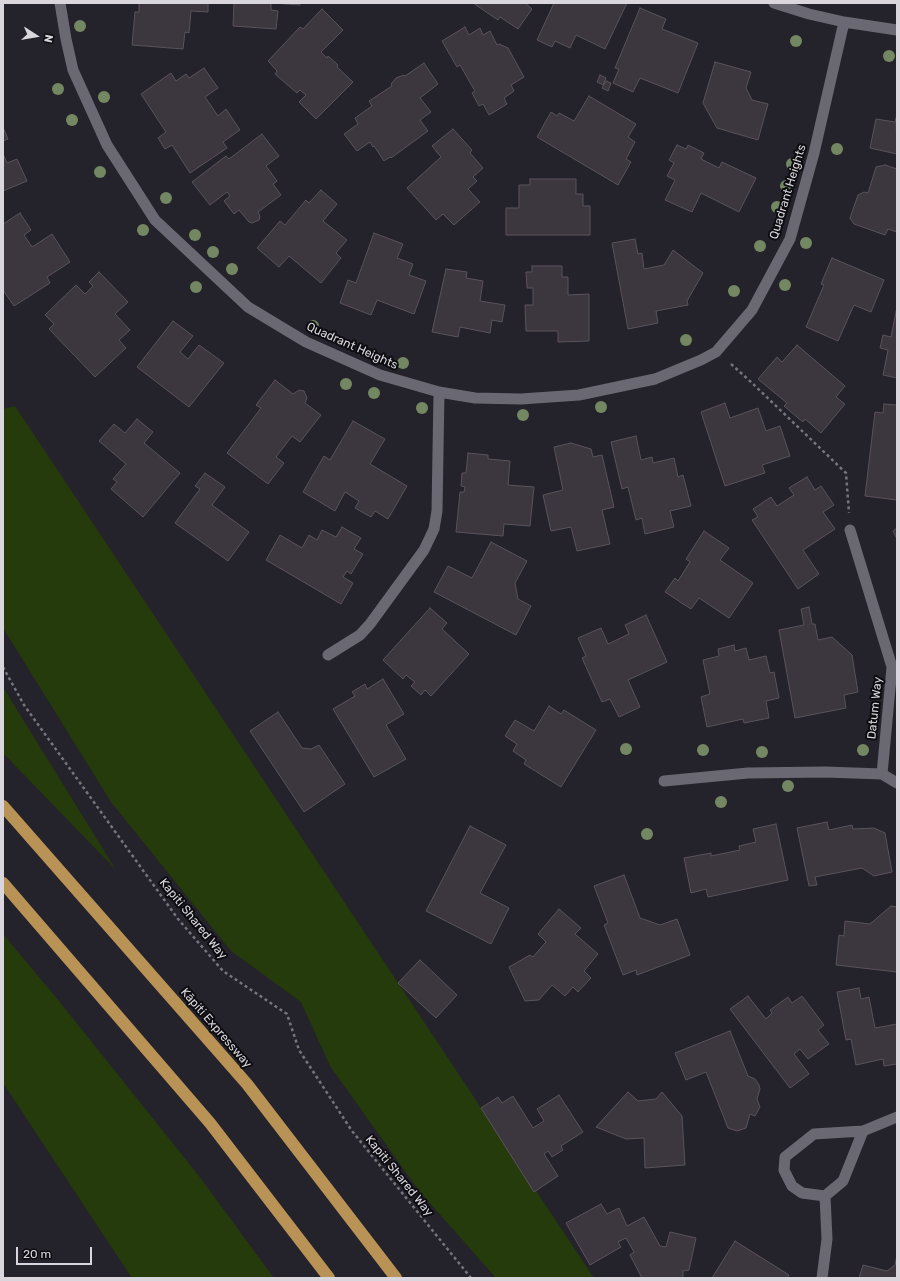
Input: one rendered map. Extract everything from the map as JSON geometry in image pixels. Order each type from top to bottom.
[{"type":"highway","name":"Kāpiti Expressway","points":[[3,806],[247,1084],[396,1278]]},
{"type":"highway","points":[[3,883],[210,1123],[329,1278]]},
{"type":"street","name":"Quadrant Heights","points":[[60,3],[73,70],[87,102],[107,145],[155,220],[248,307],[306,342],[380,375],[439,392],[475,398],[521,399],[579,395],[655,379],[701,360],[716,352],[752,310],[790,239],[814,153],[844,22]]},
{"type":"street","points":[[774,3],[809,14],[844,22],[897,30]]},
{"type":"street","points":[[328,655],[360,635],[370,624],[424,550],[434,529],[437,511],[439,392]]},
{"type":"street","name":"Datum Way","points":[[850,530],[892,667],[882,774]]},
{"type":"street","points":[[664,781],[748,773],[825,772],[882,774],[897,783]]},
{"type":"street","points":[[863,1131],[843,1181],[825,1196],[802,1193],[792,1186],[784,1170],[785,1157],[814,1134],[863,1131],[897,1117]]},
{"type":"street","points":[[822,1278],[827,1239],[825,1196]]},
{"type":"path","points":[[716,352],[751,382],[846,474],[850,530]]},
{"type":"path","name":"Kapiti Shared Way","points":[[3,667],[24,705],[178,919],[223,971],[288,1014],[299,1050],[352,1131],[471,1278]]},
{"type":"green space","points":[[15,406],[594,1278],[496,1278],[420,1192],[330,1066],[301,1002],[231,951],[111,802],[3,628],[3,409]]},
{"type":"green space","points":[[3,687],[116,870],[3,753]]},
{"type":"green space","points":[[3,934],[59,1001],[199,1176],[274,1278],[132,1278],[3,1083]]},
{"type":"building","points":[[139,3],[208,3],[208,12],[191,11],[189,33],[185,32],[183,49],[132,45],[135,12],[139,12]]},
{"type":"building","points":[[234,3],[271,3],[271,10],[278,11],[276,29],[233,26]]},
{"type":"building","points":[[273,3],[300,3],[300,5]]},
{"type":"building","points":[[473,3],[525,3],[532,9],[518,29],[500,17],[498,20]]},
{"type":"building","points":[[554,3],[627,3],[605,49],[576,35],[570,48],[555,41],[552,47],[537,40]]},
{"type":"building","points":[[640,8],[666,19],[662,29],[698,43],[678,93],[640,78],[633,92],[613,83],[619,69],[615,68]]},
{"type":"building","points":[[322,9],[343,30],[321,52],[338,65],[337,67],[353,82],[316,119],[299,102],[306,95],[300,90],[297,93],[275,74],[277,71],[268,61],[300,27],[303,29]]},
{"type":"building","points":[[465,27],[469,35],[480,28],[483,35],[490,31],[497,45],[499,44],[508,48],[524,77],[511,85],[514,91],[504,98],[507,104],[489,115],[483,104],[479,106],[472,93],[475,91],[460,65],[457,67],[442,41]]},
{"type":"building","points":[[715,62],[751,72],[746,88],[752,100],[768,104],[758,140],[717,128],[703,103]]},
{"type":"building","points":[[424,63],[438,84],[420,98],[431,112],[420,120],[428,131],[391,158],[390,157],[384,161],[370,142],[357,151],[344,134],[358,124],[355,118],[372,106],[369,101],[392,86],[391,84],[396,78],[405,76]]},
{"type":"building","points":[[204,68],[218,88],[205,97],[218,116],[226,109],[240,130],[223,142],[227,148],[190,173],[172,145],[165,149],[158,138],[166,132],[141,94],[171,73],[176,81],[186,74],[189,78]]},
{"type":"building","points":[[600,75],[606,78],[603,85],[597,82]]},
{"type":"building","points":[[606,81],[611,83],[608,91],[602,88]]},
{"type":"building","points":[[589,96],[636,124],[628,137],[635,142],[626,159],[631,162],[618,185],[537,137],[551,112],[557,116],[559,113],[574,121]]},
{"type":"building","points":[[896,118],[897,154],[870,148],[876,119],[895,122]]},
{"type":"building","points":[[3,127],[8,139],[3,141]]},
{"type":"building","points":[[453,129],[472,150],[470,153],[483,168],[473,177],[477,181],[468,189],[480,202],[454,225],[443,214],[436,220],[407,188],[441,157],[432,146]]},
{"type":"building","points":[[262,134],[279,156],[266,166],[277,181],[273,184],[281,195],[258,212],[260,216],[259,220],[252,223],[249,222],[239,210],[234,214],[224,201],[230,196],[227,192],[210,205],[192,182],[226,156],[229,159]]},
{"type":"building","points":[[677,145],[686,149],[688,145],[704,153],[701,159],[719,168],[722,162],[756,178],[739,212],[701,193],[692,212],[665,200],[675,180],[667,176],[674,163],[669,160]]},
{"type":"building","points":[[3,154],[7,163],[17,159],[27,181],[3,191]]},
{"type":"building","points":[[885,165],[897,169],[897,232],[888,229],[885,235],[854,224],[850,218],[858,195],[864,192],[868,193],[876,167]]},
{"type":"building","points":[[530,179],[576,179],[576,194],[583,194],[583,206],[590,206],[590,235],[506,235],[506,208],[519,208],[519,185],[530,185]]},
{"type":"building","points":[[321,190],[337,204],[323,221],[347,240],[336,253],[341,258],[321,283],[289,256],[279,267],[257,248],[280,221],[285,225],[306,200],[309,203]]},
{"type":"building","points":[[20,213],[31,230],[24,235],[32,247],[52,234],[70,262],[47,277],[50,283],[14,306],[3,290],[3,224]]},
{"type":"building","points":[[374,233],[403,244],[397,258],[413,264],[409,275],[426,281],[414,314],[377,300],[371,315],[340,303],[348,280],[356,283]]},
{"type":"building","points":[[635,239],[638,254],[642,253],[644,269],[664,265],[673,250],[703,273],[687,301],[688,305],[656,311],[658,323],[628,329],[612,243]]},
{"type":"building","points":[[832,258],[884,280],[871,312],[854,305],[838,341],[806,327],[824,285],[821,284]]},
{"type":"building","points":[[532,266],[562,266],[562,277],[568,277],[568,295],[589,294],[589,341],[558,342],[558,331],[526,331],[525,305],[533,305],[533,288],[527,288],[526,272],[532,272]]},
{"type":"building","points":[[446,269],[467,272],[466,278],[483,281],[480,301],[505,305],[502,322],[492,320],[490,333],[460,327],[458,337],[432,332]]},
{"type":"building","points":[[99,272],[128,302],[115,314],[130,330],[119,340],[126,348],[95,377],[49,329],[54,324],[45,315],[76,285],[85,294],[93,286],[89,282]]},
{"type":"building","points":[[897,307],[897,378],[883,375],[888,350],[880,348],[883,335],[891,337]]},
{"type":"building","points":[[173,321],[193,336],[180,352],[188,359],[199,345],[224,363],[189,407],[137,367]]},
{"type":"building","points":[[797,345],[845,386],[836,397],[845,404],[821,433],[805,419],[803,422],[784,406],[787,403],[758,379],[777,357],[782,362]]},
{"type":"building","points":[[275,380],[293,394],[299,390],[304,391],[307,398],[305,403],[321,415],[300,442],[292,436],[276,457],[284,463],[268,484],[227,453],[261,408],[256,405]]},
{"type":"building","points":[[725,403],[730,418],[758,408],[766,431],[780,426],[790,456],[762,465],[765,473],[725,486],[701,412]]},
{"type":"building","points":[[884,404],[897,405],[897,500],[865,496],[875,412],[883,413]]},
{"type":"building","points":[[137,419],[153,432],[144,443],[180,473],[143,517],[111,489],[117,482],[113,479],[126,464],[99,441],[114,424],[125,433]]},
{"type":"building","points":[[353,421],[385,439],[370,464],[407,486],[388,519],[375,511],[371,517],[355,508],[359,501],[345,492],[335,511],[303,492],[324,456],[330,460]]},
{"type":"building","points":[[636,436],[641,460],[652,457],[653,463],[674,458],[678,477],[683,475],[691,506],[670,511],[674,527],[645,534],[642,518],[636,520],[628,487],[622,489],[611,442]]},
{"type":"building","points":[[571,443],[591,449],[593,457],[602,455],[614,507],[602,510],[610,544],[577,551],[571,527],[551,531],[543,495],[563,490],[554,447]]},
{"type":"building","points":[[468,453],[488,455],[488,459],[510,461],[508,485],[534,487],[530,526],[504,524],[503,536],[456,532],[460,492],[464,492],[465,487],[461,486],[462,473],[466,473]]},
{"type":"building","points":[[205,473],[225,487],[212,505],[249,532],[228,561],[175,523],[200,489],[195,486]]},
{"type":"building","points":[[807,477],[815,490],[821,486],[834,505],[823,512],[835,529],[803,550],[819,574],[798,589],[752,520],[758,517],[753,509],[771,497],[777,506],[794,495],[789,488]]},
{"type":"building","points":[[342,527],[361,538],[354,549],[363,554],[351,574],[347,571],[343,577],[353,583],[341,604],[266,560],[280,535],[302,548],[309,535],[317,540],[322,530],[336,537]]},
{"type":"building","points":[[897,528],[897,539],[893,531]]},
{"type":"building","points":[[704,531],[729,548],[720,560],[753,583],[729,618],[699,598],[691,609],[665,592],[675,578],[678,581],[690,562],[686,559]]},
{"type":"building","points":[[491,542],[527,561],[515,583],[518,599],[531,606],[516,635],[434,592],[448,566],[472,578]]},
{"type":"building","points":[[809,607],[812,624],[815,624],[818,640],[832,637],[852,655],[858,692],[844,695],[846,708],[795,718],[779,630],[804,625],[801,609]]},
{"type":"building","points":[[430,608],[447,623],[442,629],[469,654],[431,696],[425,690],[421,695],[411,686],[415,682],[406,675],[403,679],[383,660]]},
{"type":"building","points":[[646,615],[667,662],[628,680],[640,707],[619,717],[610,699],[602,702],[582,658],[586,656],[578,638],[601,628],[608,644],[629,634],[625,625]]},
{"type":"building","points":[[734,645],[735,651],[746,648],[749,660],[766,656],[770,673],[774,672],[779,698],[766,701],[769,718],[744,723],[743,719],[707,727],[701,697],[710,694],[703,660],[719,656],[718,649]]},
{"type":"building","points":[[383,679],[404,714],[386,725],[406,759],[374,777],[333,709],[355,696],[352,692],[365,684],[367,689]]},
{"type":"building","points":[[549,706],[561,714],[564,710],[596,730],[561,787],[524,764],[526,760],[513,751],[517,744],[505,736],[515,720],[534,731]]},
{"type":"building","points":[[278,712],[302,748],[311,749],[319,745],[345,784],[304,812],[250,731]]},
{"type":"building","points":[[827,822],[829,830],[852,825],[853,829],[874,828],[885,833],[892,872],[874,876],[862,868],[815,877],[817,885],[809,886],[797,828]]},
{"type":"building","points":[[776,824],[788,880],[708,897],[706,889],[691,893],[684,858],[711,853],[711,856],[740,850],[739,846],[756,842],[753,829]]},
{"type":"building","points":[[470,826],[506,845],[480,893],[509,908],[491,944],[426,911]]},
{"type":"building","points":[[624,875],[640,918],[660,925],[677,919],[690,955],[637,975],[636,970],[623,975],[604,925],[608,923],[594,886]]},
{"type":"building","points":[[891,906],[897,907],[897,972],[836,965],[839,935],[844,936],[845,921],[870,924]]},
{"type":"building","points":[[559,909],[581,928],[575,934],[598,954],[584,971],[591,978],[578,992],[573,987],[565,996],[552,985],[539,1000],[525,1001],[509,967],[530,955],[533,957],[546,942],[538,934]]},
{"type":"building","points":[[420,960],[457,995],[436,1018],[398,983]]},
{"type":"building","points":[[859,988],[861,999],[869,997],[875,1028],[897,1024],[897,1064],[884,1066],[883,1059],[856,1065],[851,1039],[846,1040],[837,992]]},
{"type":"building","points":[[748,996],[766,1019],[772,1013],[770,1010],[788,997],[792,1003],[802,996],[824,1025],[818,1030],[829,1044],[808,1059],[800,1049],[794,1054],[809,1074],[790,1088],[730,1009]]},
{"type":"building","points":[[730,1031],[748,1076],[755,1079],[760,1089],[757,1099],[760,1107],[755,1116],[750,1114],[746,1128],[737,1131],[728,1128],[706,1072],[686,1080],[675,1053]]},
{"type":"building","points":[[628,1092],[638,1101],[656,1099],[662,1092],[682,1116],[685,1165],[645,1168],[644,1138],[626,1139],[596,1127]]},
{"type":"building","points":[[559,1095],[583,1132],[561,1146],[563,1150],[552,1157],[548,1151],[544,1154],[558,1176],[534,1192],[481,1108],[498,1097],[502,1103],[513,1096],[533,1128],[544,1121],[537,1109]]},
{"type":"building","points":[[601,1204],[607,1214],[619,1208],[627,1226],[644,1217],[660,1246],[666,1247],[670,1232],[696,1238],[689,1270],[683,1271],[683,1278],[642,1278],[630,1255],[634,1252],[626,1238],[618,1242],[621,1247],[590,1265],[566,1223]]},
{"type":"building","points":[[735,1241],[789,1275],[787,1278],[712,1278]]},
{"type":"building","points":[[897,1255],[897,1278],[859,1278],[863,1265],[887,1271],[895,1265]]}]
